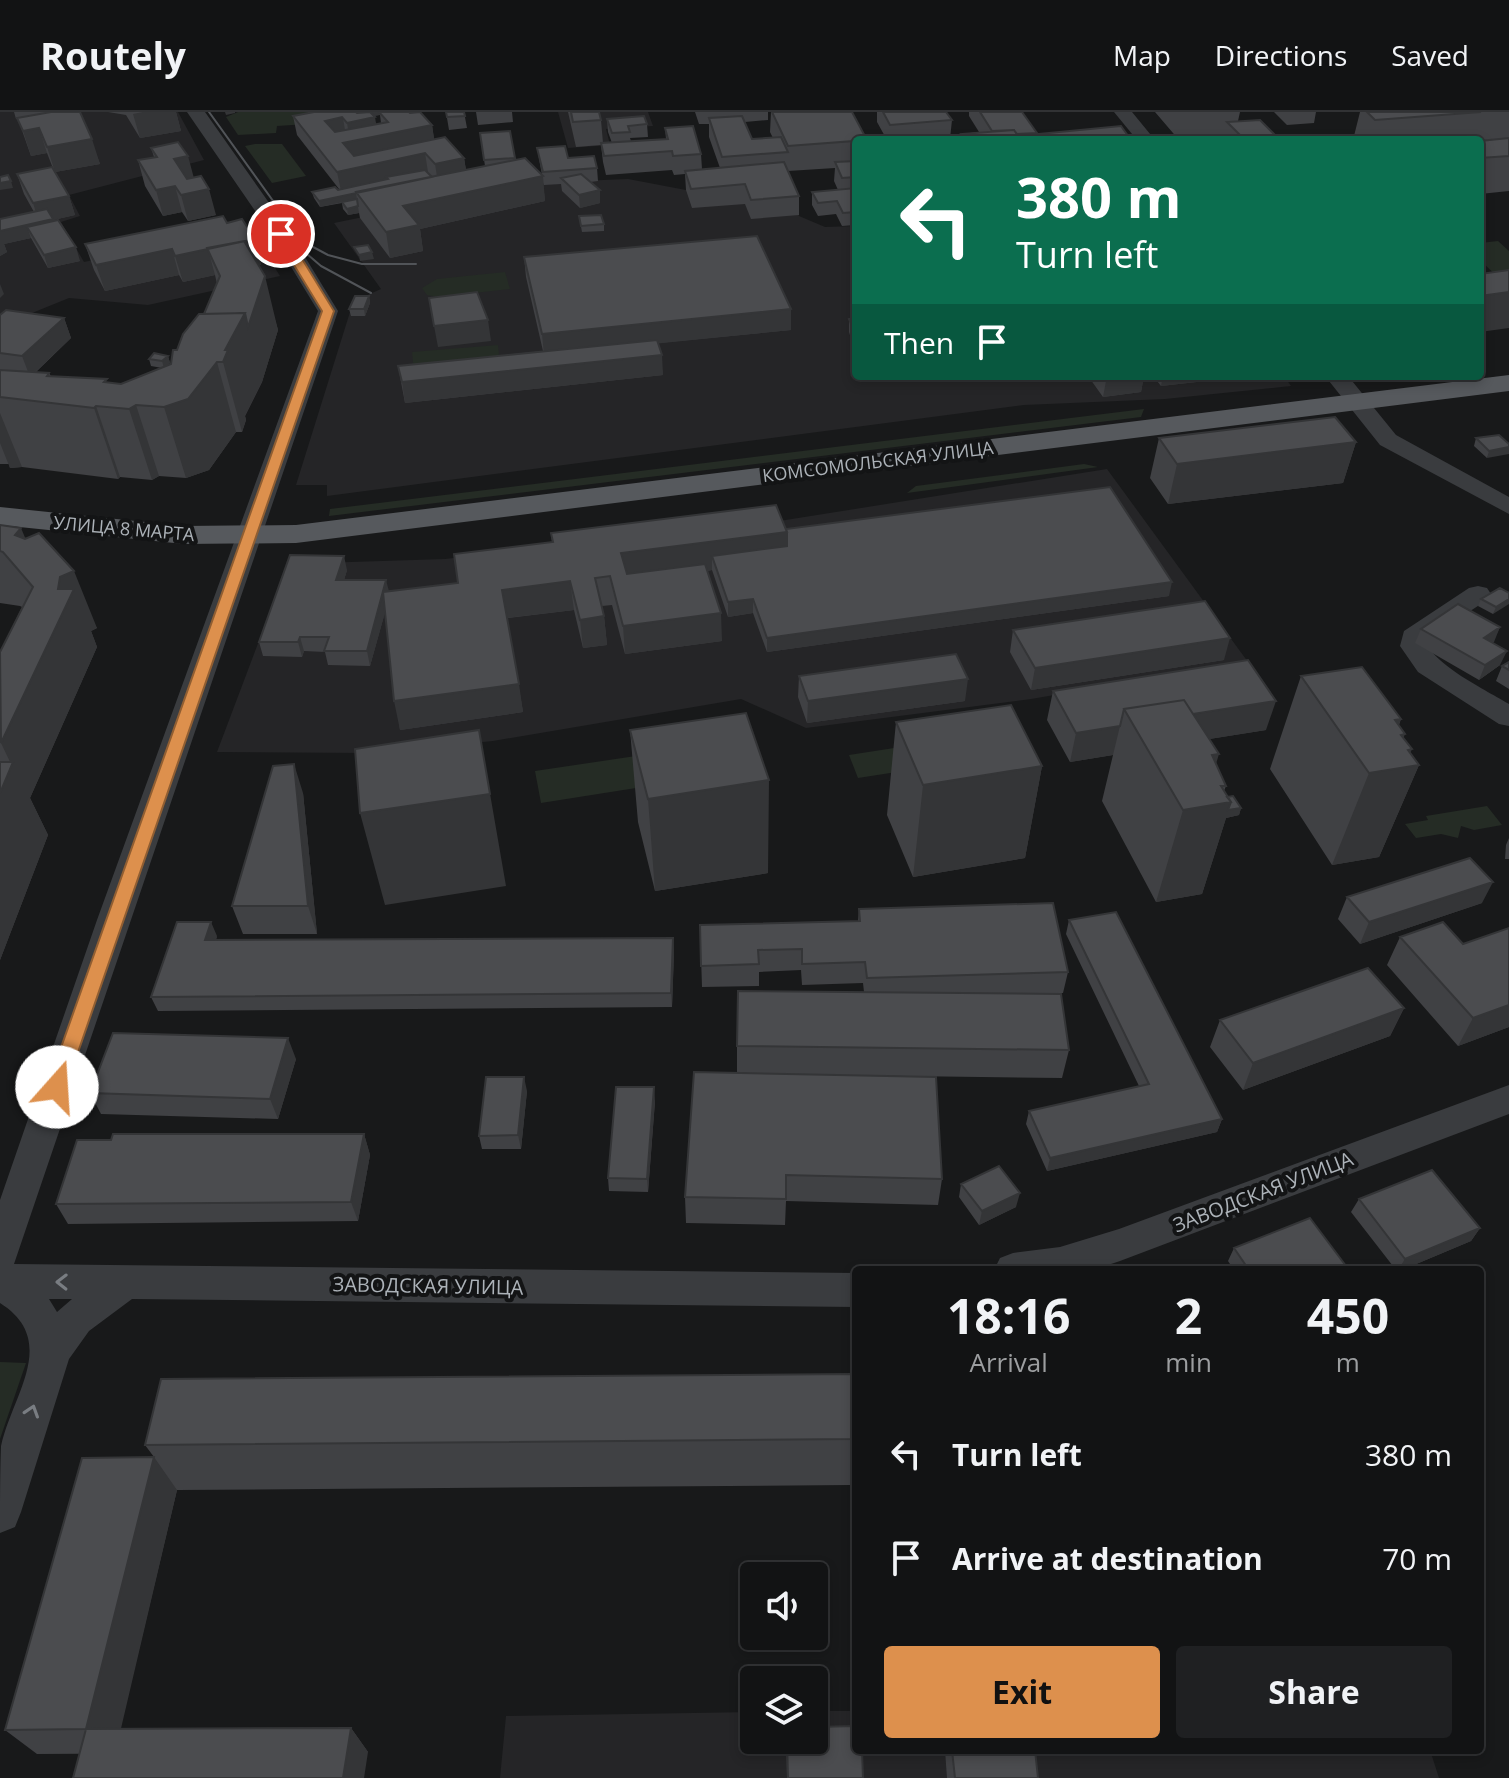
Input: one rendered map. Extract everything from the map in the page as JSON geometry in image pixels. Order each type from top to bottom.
[{"type":"main road","name":"КОМСОМОЛЬСКАЯ УЛИЦА","points":[[247,537],[330,531],[1509,383]]},
{"type":"main road","name":"УЛИЦА 8 МАРТА","points":[[0,516],[173,534],[247,537]]},
{"type":"street","points":[[1123,112],[1143,136]]},
{"type":"street","points":[[0,1254],[328,311],[276,226],[198,113]]},
{"type":"street","points":[[1339,380],[1388,440],[1509,507]]},
{"type":"street","points":[[1478,594],[1413,637],[1413,646],[1428,666],[1509,717]]},
{"type":"street","name":"ЗАВОДСКАЯ УЛИЦА","points":[[1063,1266],[1509,1099]]},
{"type":"street","points":[[0,1283],[18,1291],[34,1306],[46,1323],[52,1350]]},
{"type":"street","name":"ЗАВОДСКАЯ УЛИЦА","points":[[0,1283],[852,1290]]},
{"type":"street","points":[[0,1512],[8,1469],[52,1350],[75,1319],[125,1283]]},
{"type":"shaded area","points":[[0,112],[178,112],[204,160],[69,195],[80,216],[61,222],[84,262],[249,226],[280,276],[148,305],[69,298],[0,326]]},
{"type":"shaded area","points":[[238,112],[308,112],[308,124],[277,126],[276,133],[238,135],[226,117]]},
{"type":"shaded area","points":[[558,112],[648,112],[653,126],[606,129],[610,145],[568,148]]},
{"type":"shaded area","points":[[282,144],[306,176],[272,183],[245,146]]},
{"type":"shaded area","points":[[628,179],[686,190],[784,181],[799,216],[825,227],[852,226],[852,380],[1287,380],[1291,386],[1165,399],[1024,405],[327,496],[327,485],[296,485],[355,296],[363,297],[381,289],[334,223],[528,183]]},
{"type":"shaded area","points":[[1498,241],[1509,251],[1509,288],[1484,264],[1484,243]]},
{"type":"shaded area","points":[[505,272],[510,289],[438,297],[427,295],[422,288],[437,279]]},
{"type":"shaded area","points":[[498,345],[500,365],[414,372],[412,352]]},
{"type":"shaded area","points":[[1144,409],[1141,417],[329,516],[330,509]]},
{"type":"shaded area","points":[[1084,464],[1098,467],[907,493],[916,486]]},
{"type":"shaded area","points":[[1107,469],[1248,662],[1031,699],[806,728],[741,699],[493,741],[370,753],[217,752],[288,564],[445,559],[773,522]]},
{"type":"shaded area","points":[[907,746],[916,769],[858,778],[849,755]]},
{"type":"shaded area","points":[[683,749],[731,773],[541,803],[535,771]]},
{"type":"shaded area","points":[[1487,806],[1502,825],[1474,830],[1461,826],[1458,838],[1441,834],[1416,838],[1405,824],[1428,820],[1426,816]]},
{"type":"shaded area","points":[[0,1362],[26,1363],[0,1439]]},
{"type":"shaded area","points":[[828,1711],[852,1711],[852,1754],[1431,1754],[1439,1778],[500,1778],[506,1716],[740,1712],[740,1754],[828,1754]]},
{"type":"building","points":[[51,112],[80,112],[92,139],[47,147],[39,128],[23,131],[17,118]]},
{"type":"building","points":[[314,112],[370,112],[375,117],[347,123],[342,117],[325,121],[335,132],[388,122],[379,112],[420,112],[432,125],[343,143],[354,156],[445,137],[464,158],[435,164],[425,153],[337,172],[293,116]]},
{"type":"building","points":[[446,112],[464,112],[465,116],[447,117]]},
{"type":"building","points":[[571,112],[599,112],[601,120],[573,122]]},
{"type":"building","points":[[772,112],[852,112],[865,136],[852,136],[852,141],[788,146]]},
{"type":"building","points":[[883,112],[946,112],[952,120],[890,125]]},
{"type":"building","points":[[980,112],[1022,112],[1037,133],[992,131]]},
{"type":"building","points":[[1367,112],[1481,112],[1375,120]]},
{"type":"building","points":[[644,116],[647,124],[628,126],[630,132],[612,133],[607,119]]},
{"type":"building","points":[[742,116],[752,139],[781,137],[788,152],[722,157],[709,118]]},
{"type":"building","points":[[1260,120],[1276,136],[1241,136],[1227,122]]},
{"type":"building","points":[[693,126],[701,154],[673,156],[672,151],[604,156],[601,143],[668,139],[665,128]]},
{"type":"building","points":[[1121,126],[1128,136],[1018,136]]},
{"type":"building","points":[[1014,130],[1018,136],[961,134]]},
{"type":"building","points":[[510,131],[515,158],[484,160],[480,133]]},
{"type":"building","points":[[1509,138],[1509,156],[1484,158],[1484,141]]},
{"type":"building","points":[[178,142],[188,156],[174,159],[187,179],[201,176],[209,189],[181,195],[175,186],[156,190],[138,160],[157,157],[151,148]]},
{"type":"building","points":[[565,146],[568,158],[594,156],[597,168],[543,172],[537,148]]},
{"type":"building","points":[[525,158],[543,176],[403,206],[419,225],[386,232],[356,192]]},
{"type":"building","points":[[852,161],[852,177],[842,178],[835,162]]},
{"type":"building","points":[[784,162],[799,196],[751,200],[745,184],[691,189],[685,171]]},
{"type":"building","points":[[52,167],[69,196],[33,203],[17,174]]},
{"type":"building","points":[[425,170],[432,177],[319,201],[312,192],[335,187],[338,190]]},
{"type":"building","points":[[581,174],[600,190],[579,195],[561,178]]},
{"type":"building","points":[[8,175],[11,181],[0,183],[0,177]]},
{"type":"building","points":[[852,188],[852,212],[843,213],[837,201],[818,203],[812,192]]},
{"type":"building","points":[[357,199],[358,206],[347,209],[342,202]]},
{"type":"building","points":[[47,209],[53,219],[0,231],[0,219]]},
{"type":"building","points":[[601,215],[604,224],[581,226],[579,216]]},
{"type":"building","points":[[223,216],[227,223],[242,219],[255,239],[175,256],[172,249],[96,265],[85,244]]},
{"type":"building","points":[[58,220],[76,247],[44,255],[27,227]]},
{"type":"building","points":[[757,236],[791,309],[542,334],[524,257]]},
{"type":"building","points":[[244,241],[265,276],[248,327],[245,313],[204,314],[220,276],[207,248]]},
{"type":"building","points":[[368,245],[372,252],[359,255],[354,247]]},
{"type":"building","points":[[1509,270],[1509,292],[1484,295],[1484,273]]},
{"type":"building","points":[[477,292],[488,320],[434,326],[429,298]]},
{"type":"building","points":[[355,296],[369,296],[364,309],[349,309]]},
{"type":"building","points":[[6,310],[64,318],[22,356],[0,353],[0,315]]},
{"type":"building","points":[[245,313],[225,350],[228,350],[223,362],[217,362],[188,399],[164,407],[136,405],[129,409],[0,397],[0,370],[107,379],[104,382],[121,384],[171,364],[173,350],[177,350],[183,334],[199,314]]},
{"type":"building","points":[[657,340],[662,355],[402,382],[398,366]]},
{"type":"building","points":[[154,353],[168,356],[162,361],[149,359]]},
{"type":"building","points":[[1335,417],[1356,442],[1177,464],[1159,438]]},
{"type":"building","points":[[1499,435],[1509,447],[1489,451],[1476,438]]},
{"type":"building","points":[[1110,487],[1172,582],[767,638],[753,599],[728,602],[712,556],[787,546],[786,529]]},
{"type":"building","points":[[776,505],[787,532],[621,553],[627,574],[705,564],[721,613],[623,626],[610,576],[595,578],[604,616],[580,620],[570,581],[502,590],[519,684],[394,701],[383,592],[458,583],[454,554],[553,542],[551,533]]},
{"type":"building","points":[[0,525],[21,528],[15,535],[25,539],[39,533],[74,571],[60,577],[58,589],[74,589],[1,743],[0,652],[33,587],[0,551]]},
{"type":"building","points":[[290,555],[344,556],[336,580],[386,580],[367,651],[324,651],[329,637],[300,637],[298,642],[259,642]]},
{"type":"building","points":[[1500,588],[1509,593],[1509,599],[1496,607],[1481,599]]},
{"type":"building","points":[[1205,601],[1230,638],[1035,668],[1013,630]]},
{"type":"building","points":[[1458,604],[1500,627],[1484,638],[1507,651],[1485,665],[1421,629]]},
{"type":"building","points":[[956,654],[968,679],[808,701],[799,676]]},
{"type":"building","points":[[1248,660],[1276,701],[1193,714],[1184,700],[1124,709],[1120,726],[1076,733],[1053,691]]},
{"type":"building","points":[[1362,667],[1401,719],[1395,720],[1405,734],[1401,735],[1412,749],[1408,750],[1419,765],[1369,773],[1301,676]]},
{"type":"building","points":[[1184,700],[1219,754],[1212,755],[1226,786],[1221,786],[1231,802],[1183,810],[1124,709]]},
{"type":"building","points":[[1011,705],[1042,766],[923,785],[896,722]]},
{"type":"building","points":[[746,713],[769,780],[648,799],[630,730]]},
{"type":"building","points":[[479,730],[490,794],[360,813],[355,749]]},
{"type":"building","points":[[0,762],[13,762],[0,793]]},
{"type":"building","points":[[294,764],[308,906],[232,906],[273,766]]},
{"type":"building","points":[[1233,796],[1241,808],[1228,810],[1231,802],[1227,797]]},
{"type":"building","points":[[1470,858],[1493,882],[1369,922],[1347,897]]},
{"type":"building","points":[[1053,903],[1068,972],[867,978],[865,962],[802,964],[802,949],[758,950],[759,964],[701,966],[700,925],[860,921],[859,909]]},
{"type":"building","points":[[1116,912],[1222,1119],[1050,1158],[1029,1111],[1149,1084],[1069,920]]},
{"type":"building","points":[[177,922],[211,922],[205,940],[673,938],[671,993],[151,997]]},
{"type":"building","points":[[1443,922],[1463,944],[1509,928],[1509,1005],[1473,1018],[1400,937]]},
{"type":"building","points":[[1368,968],[1404,1008],[1253,1063],[1220,1020]]},
{"type":"building","points":[[738,991],[1061,994],[1069,1050],[737,1046]]},
{"type":"building","points":[[113,1033],[288,1038],[270,1099],[90,1093]]},
{"type":"building","points":[[694,1072],[936,1077],[942,1179],[786,1175],[786,1199],[685,1197]]},
{"type":"building","points":[[486,1077],[524,1077],[518,1135],[479,1136]]},
{"type":"building","points":[[616,1087],[654,1087],[647,1179],[608,1178]]},
{"type":"building","points":[[113,1134],[364,1134],[351,1202],[56,1204],[77,1140],[111,1140]]},
{"type":"building","points":[[999,1166],[1020,1193],[982,1211],[961,1184]]},
{"type":"building","points":[[1432,1170],[1480,1228],[1405,1259],[1359,1199]]},
{"type":"building","points":[[1310,1218],[1346,1266],[1246,1266],[1234,1248]]},
{"type":"building","points":[[851,1374],[852,1439],[145,1445],[161,1379]]},
{"type":"building","points":[[154,1457],[86,1729],[5,1730],[82,1458]]},
{"type":"building","points":[[852,1726],[852,1754],[862,1754],[863,1778],[788,1778],[787,1754],[828,1754],[828,1727]]},
{"type":"building","points":[[351,1728],[343,1778],[73,1778],[86,1729]]},
{"type":"building","points":[[952,1754],[1035,1754],[1038,1778],[955,1778]]},
{"type":"tram line","points":[[209,112],[302,241],[328,255],[362,264],[416,264]]},
{"type":"tram line","points":[[300,248],[321,266],[371,293]]},
{"type":"route","points":[[57,1087],[328,311],[281,234]]}]
